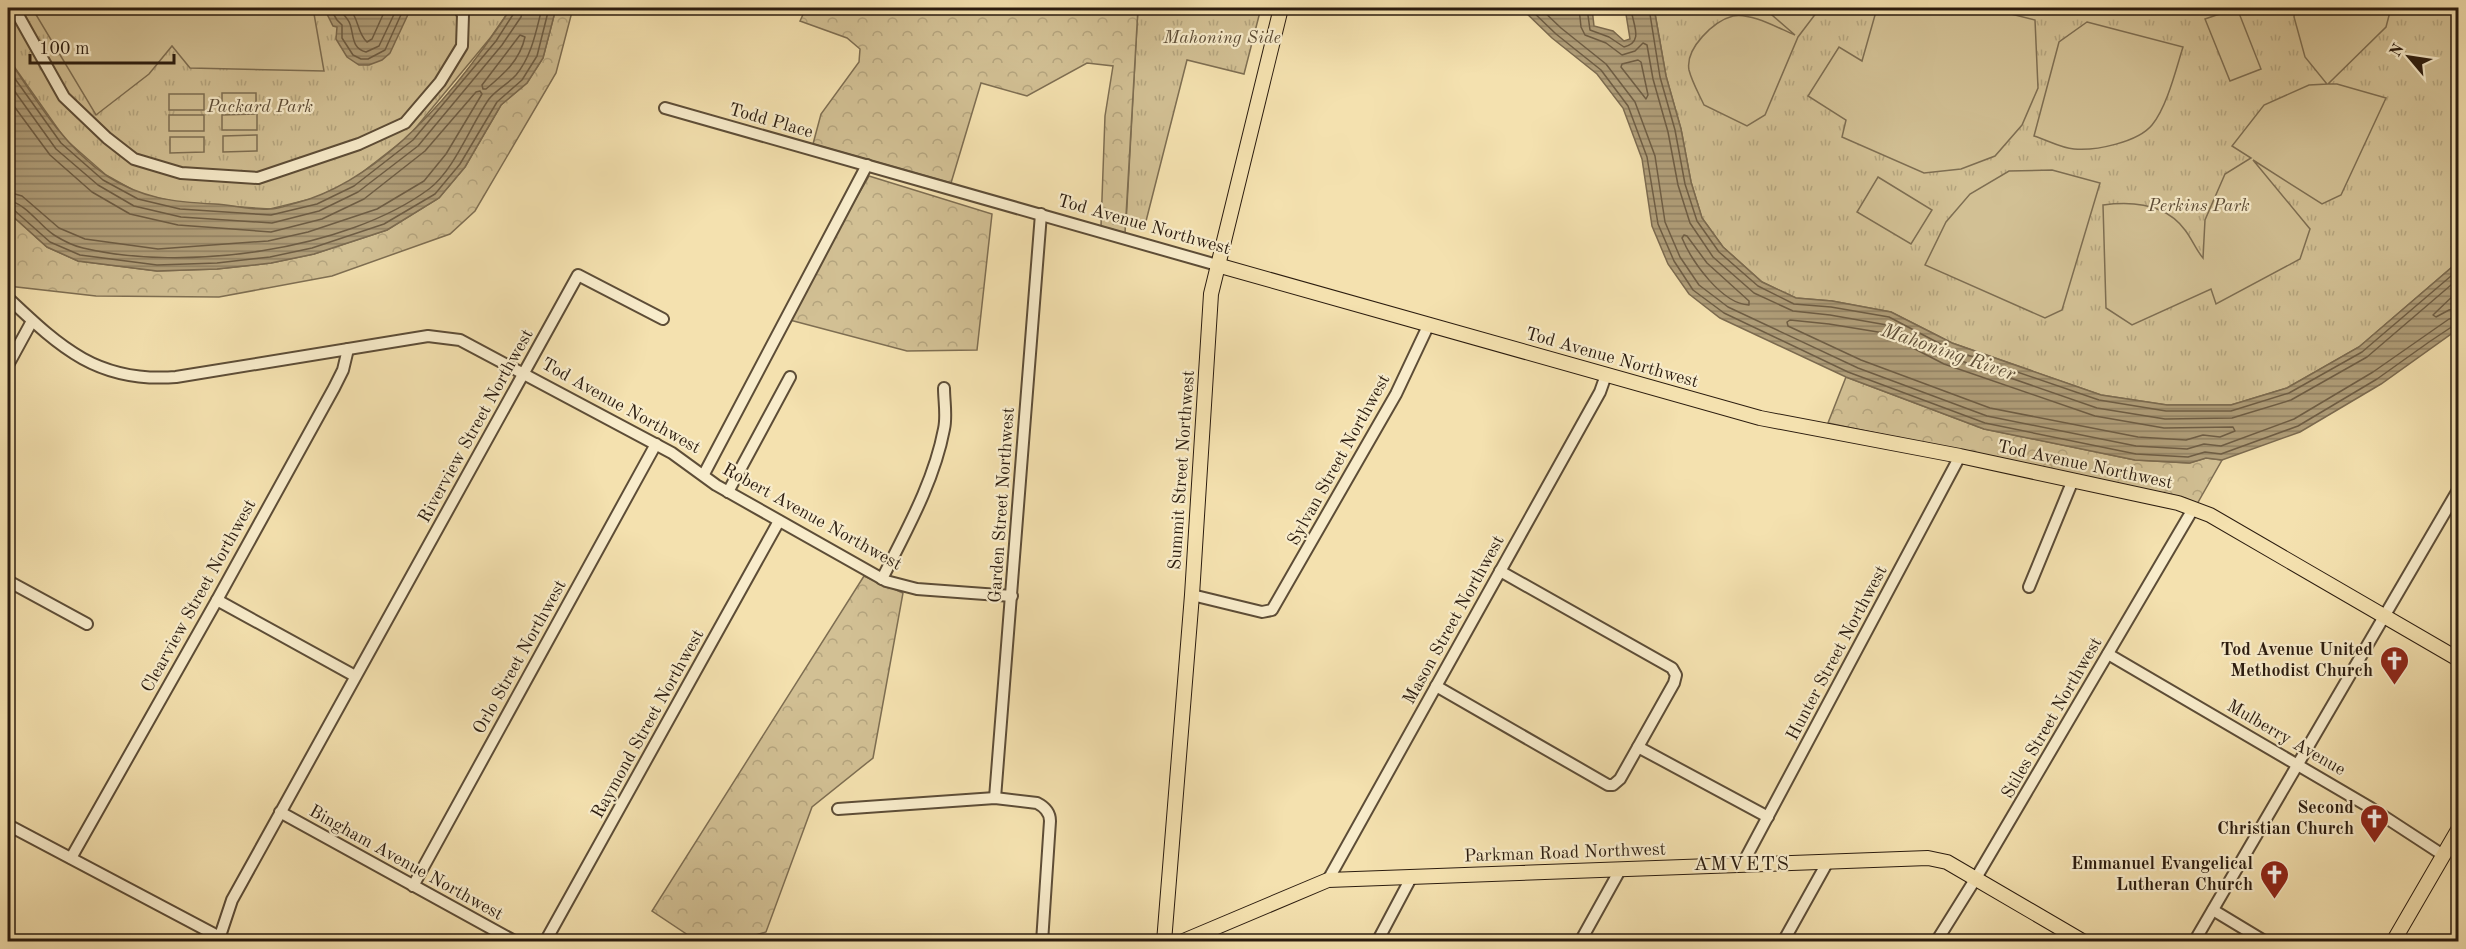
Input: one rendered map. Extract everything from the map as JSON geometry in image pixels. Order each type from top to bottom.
[{"type":"main road","name":"Summit Street Northwest","points":[[1164,942],[1192,595],[1210,312],[1217,265],[1281,8]]},
{"type":"main road","name":"Tod Avenue Northwest","points":[[1217,265],[1760,418],[1960,456],[2178,503],[2210,515],[2458,659]]},
{"type":"main road","points":[[2394,942],[2458,830]]},
{"type":"main road","name":"Parkman Road Northwest","points":[[1181,942],[1328,880],[1928,858],[1947,862],[2084,942]]},
{"type":"street","points":[[14,8],[64,97],[107,138],[134,159],[181,173],[258,178],[359,144],[405,123],[440,82],[462,46],[463,15],[459,8]]},
{"type":"street","name":"Todd Place","points":[[666,108],[867,165]]},
{"type":"street","name":"Tod Avenue Northwest","points":[[8,298],[58,344],[89,364],[115,373],[143,378],[176,377],[428,336],[450,338],[470,344],[657,444],[704,474],[867,165],[1217,265]]},
{"type":"street","name":"Garden Street Northwest","points":[[995,798],[1041,214]]},
{"type":"street","name":"Riverview Street Northwest","points":[[280,812],[578,275],[663,319]]},
{"type":"street","points":[[8,365],[32,321]]},
{"type":"street","name":"Sylvan Street Northwest","points":[[1192,595],[1262,612],[1272,610],[1396,394],[1429,324]]},
{"type":"street","name":"Clearview Street Northwest","points":[[71,858],[217,600],[343,370],[348,349]]},
{"type":"street","name":"Mason Street Northwest","points":[[1328,880],[1600,392],[1606,375]]},
{"type":"street","points":[[728,492],[790,377]]},
{"type":"street","points":[[882,579],[913,518],[929,479],[945,428],[944,387]]},
{"type":"street","name":"Orlo Street Northwest","points":[[413,886],[657,444]]},
{"type":"street","name":"Hunter Street Northwest","points":[[1742,865],[1960,456]]},
{"type":"street","name":"Robert Avenue Northwest","points":[[704,474],[728,492],[882,579],[917,589],[1012,596]]},
{"type":"street","points":[[2029,587],[2073,480]]},
{"type":"street","points":[[2194,942],[2458,490]]},
{"type":"street","name":"Stiles Street Northwest","points":[[1936,942],[2193,509]]},
{"type":"street","name":"Raymond Street Northwest","points":[[545,942],[779,521]]},
{"type":"street","points":[[1436,686],[1608,785],[1613,785],[1620,780],[1674,684],[1676,678],[1674,671],[1500,571]]},
{"type":"street","points":[[8,581],[87,624]]},
{"type":"street","points":[[217,600],[355,676]]},
{"type":"street","name":"Mulberry Avenue","points":[[2108,654],[2371,807],[2444,855]]},
{"type":"street","points":[[1638,747],[1768,817]]},
{"type":"street","points":[[838,808],[995,798],[1037,803],[1046,809],[1050,821],[1042,942]]},
{"type":"street","points":[[8,825],[222,940],[232,900],[280,812]]},
{"type":"street","name":"Bingham Avenue Northwest","points":[[280,812],[516,942]]},
{"type":"street","points":[[1783,942],[1827,863]]},
{"type":"street","points":[[1580,942],[1620,870]]},
{"type":"street","points":[[1377,942],[1412,876]]},
{"type":"street","points":[[2213,910],[2266,942]]},
{"type":"green space","name":"Packard Park","points":[[8,8],[511,8],[491,37],[409,136],[351,181],[315,198],[270,209],[181,203],[140,194],[106,175],[65,139],[8,58]]},
{"type":"green space","points":[[32,8],[313,8],[324,71],[190,68],[172,46],[149,74],[96,115]]},
{"type":"green space","points":[[556,8],[573,8],[556,73],[475,211],[450,234],[332,276],[219,297],[96,296],[8,286],[8,212],[47,247],[78,261],[157,271],[217,269],[271,263],[314,254],[387,230],[439,198],[465,167],[501,105],[527,83],[543,58]]},
{"type":"green space","points":[[806,8],[1138,8],[1125,233],[1101,226],[1105,116],[1113,66],[1087,63],[1027,96],[981,83],[951,183],[813,144],[821,114],[859,62],[860,49],[847,38],[800,21]]},
{"type":"green space","name":"Mahoning Side","points":[[1138,8],[1261,8],[1244,74],[1187,60],[1144,229],[1126,223]]},
{"type":"green space","name":"Perkins Park","points":[[1654,8],[2458,8],[2458,262],[2359,347],[2287,388],[2231,405],[2167,405],[2101,395],[1952,343],[1891,312],[1832,301],[1796,298],[1762,282],[1723,247],[1702,218],[1691,182],[1681,129],[1666,76]]},
{"type":"green space","points":[[1768,8],[1820,8],[1798,37],[1765,115],[1747,126],[1704,105],[1690,74],[1689,62],[1702,37],[1718,23],[1733,16],[1748,16],[1795,35],[1772,15]]},
{"type":"green space","points":[[1877,8],[1987,8],[2035,20],[2038,88],[2022,125],[1995,156],[1961,169],[1924,173],[1842,137],[1846,120],[1808,96],[1839,47],[1862,61]]},
{"type":"green space","points":[[2237,8],[2261,69],[2230,81],[2205,19]]},
{"type":"green space","points":[[2295,8],[2391,8],[2386,27],[2328,84],[2337,84],[2386,98],[2341,195],[2322,204],[2253,160],[2310,229],[2300,259],[2216,304],[2211,289],[2132,325],[2106,308],[2103,205],[2137,204],[2159,210],[2177,221],[2203,258],[2205,220],[2225,174],[2251,158],[2232,146],[2264,105],[2309,85],[2327,84],[2305,57],[2294,17]]},
{"type":"green space","points":[[2087,22],[2183,47],[2167,98],[2152,125],[2146,131],[2116,144],[2074,149],[2034,136],[2059,42]]},
{"type":"green space","points":[[222,93],[256,93],[256,109],[222,109]]},
{"type":"green space","points":[[169,94],[204,94],[204,110],[169,110]]},
{"type":"green space","points":[[257,114],[257,130],[222,130],[222,115]]},
{"type":"green space","points":[[169,115],[204,115],[204,131],[169,131]]},
{"type":"green space","points":[[257,135],[257,151],[223,152],[223,136]]},
{"type":"green space","points":[[170,137],[204,137],[204,152],[170,153]]},
{"type":"green space","points":[[2052,170],[2100,183],[2062,310],[2045,318],[1925,265],[1946,222],[1970,194],[2009,171]]},
{"type":"green space","points":[[869,176],[992,214],[977,350],[907,351],[786,319]]},
{"type":"green space","points":[[1878,177],[1932,210],[1911,244],[1857,212]]},
{"type":"green space","points":[[1846,377],[1984,429],[2135,460],[2189,463],[2206,458],[2222,460],[2197,504],[2185,498],[1828,423]]},
{"type":"green space","points":[[864,576],[903,593],[873,758],[812,807],[766,932],[735,941],[697,941],[652,911]]},
{"type":"water","points":[[324,8],[411,8],[390,53],[382,60],[369,65],[359,65],[347,57],[336,39],[337,27],[333,26]]},
{"type":"water","points":[[511,8],[556,8],[543,58],[527,83],[501,105],[465,167],[439,198],[387,230],[314,254],[271,263],[217,269],[157,271],[78,261],[47,247],[8,212],[8,58],[64,137],[92,164],[120,184],[159,198],[273,209],[329,191],[361,173],[391,151],[419,125],[470,67]]},
{"type":"water","name":"Mahoning River","points":[[1521,8],[1592,8],[1594,26],[1613,31],[1624,41],[1630,39],[1625,8],[1654,8],[1666,76],[1681,129],[1691,182],[1702,218],[1723,247],[1762,282],[1796,298],[1832,301],[1891,312],[1952,343],[2101,395],[2167,405],[2231,405],[2287,388],[2359,347],[2458,262],[2458,329],[2381,384],[2300,432],[2222,460],[2206,458],[2190,463],[2135,460],[1984,429],[1846,377],[1720,318],[1689,294],[1668,264],[1652,226],[1642,159],[1623,108],[1597,74],[1552,38]]},
{"type":"place","name":"Tod Avenue United Methodist Church","points":[[2394,686]]},
{"type":"place","name":"Second Christian Church","points":[[2375,844]]},
{"type":"place","name":"Emmanuel Evangelical Lutheran Church","points":[[2274,900]]},
{"type":"district","name":"AMVETS","points":[[1742,865]]}]
